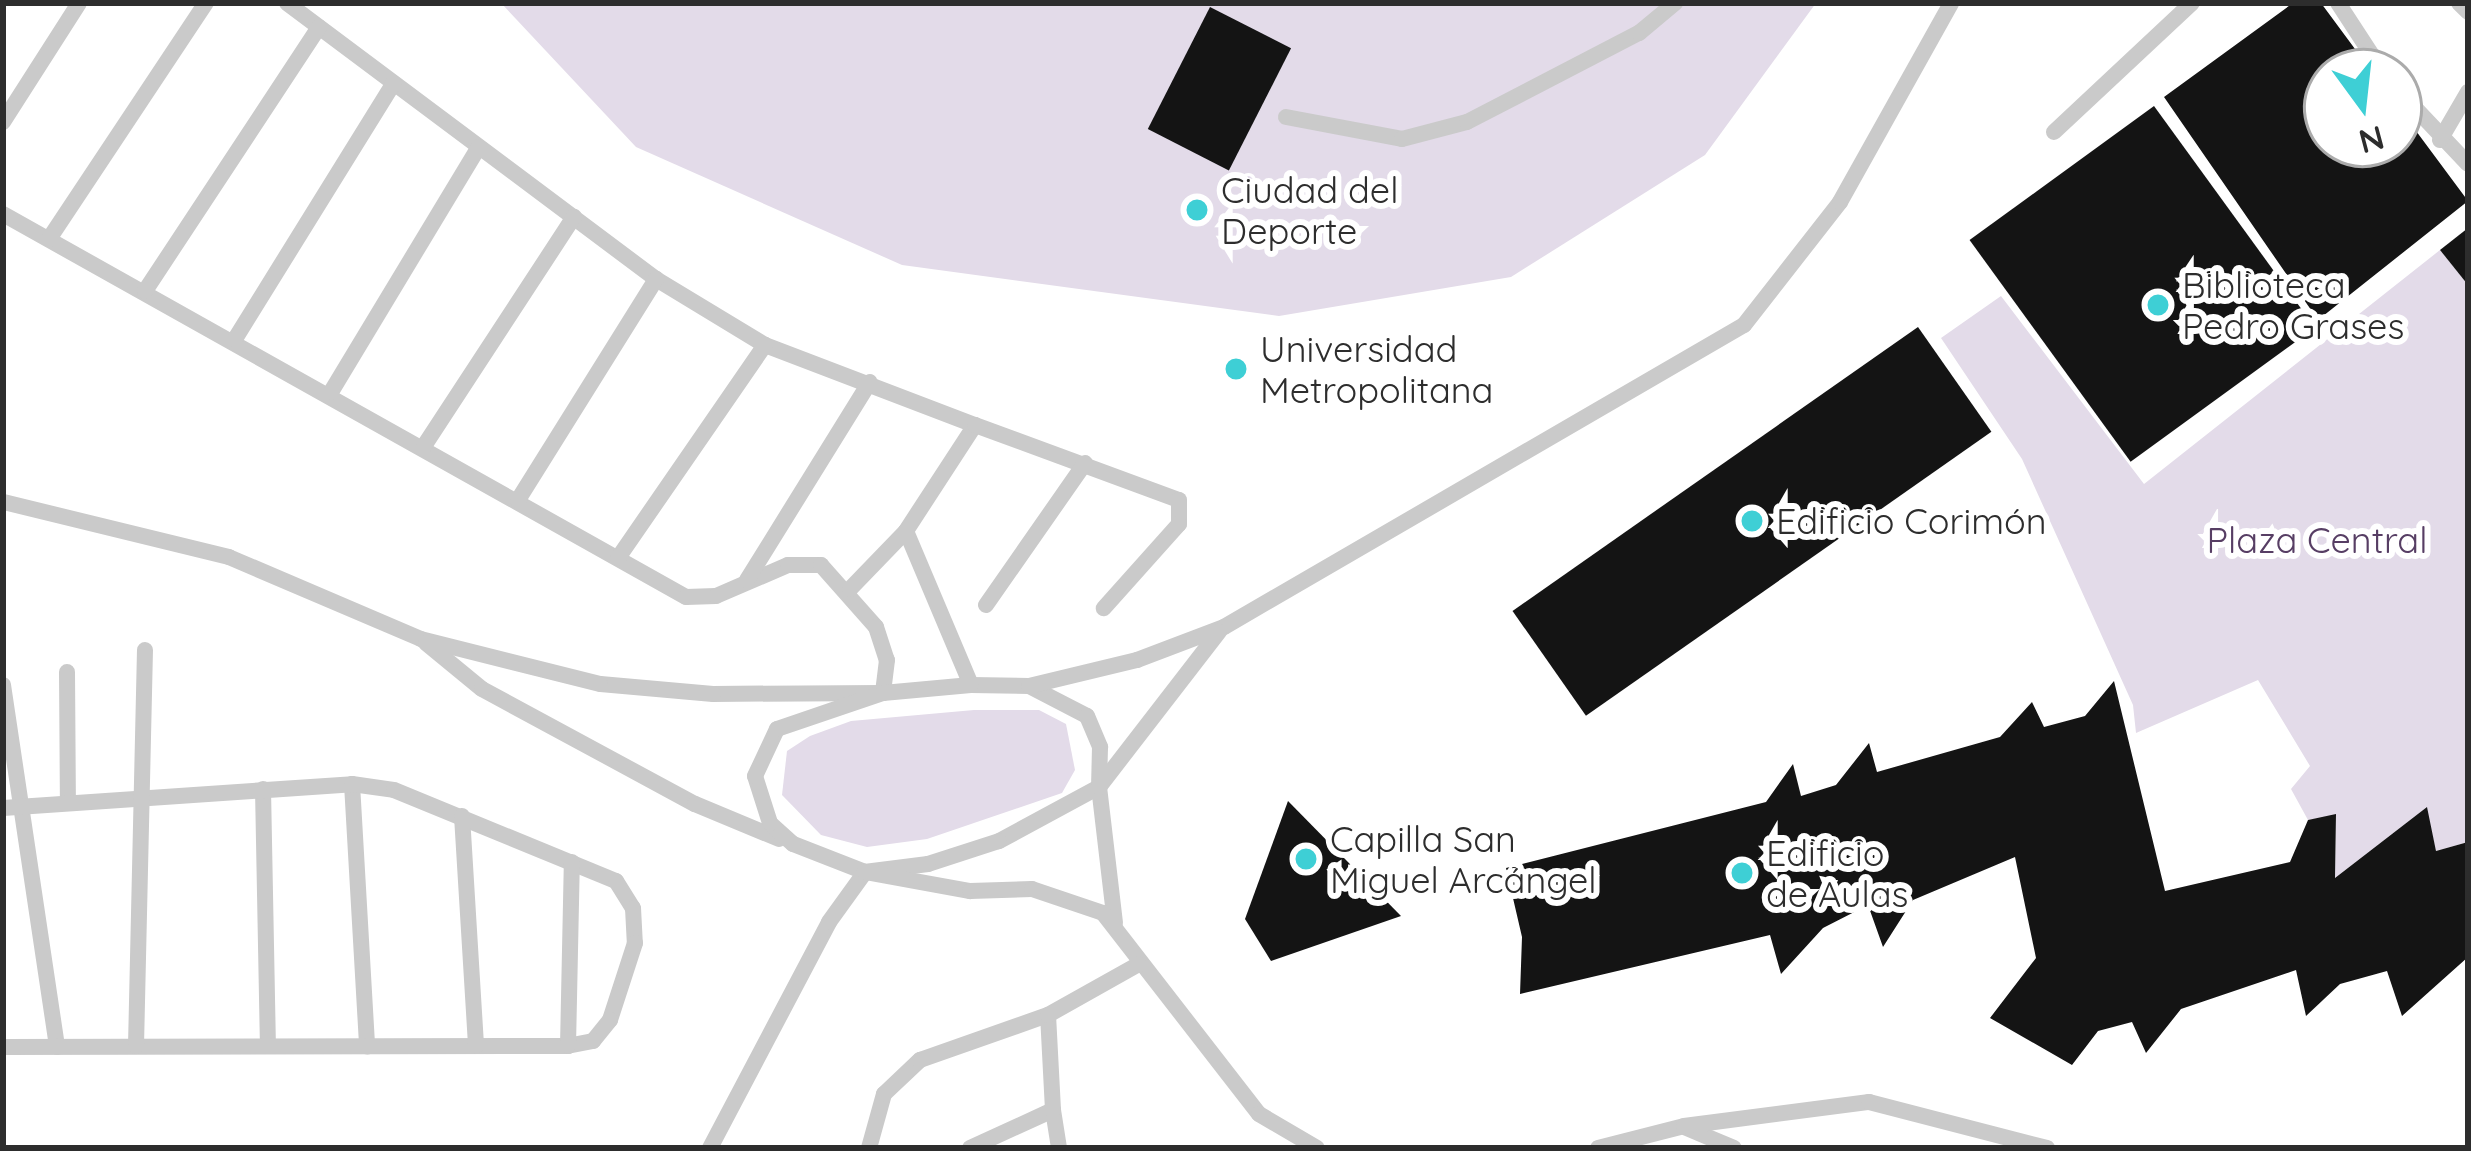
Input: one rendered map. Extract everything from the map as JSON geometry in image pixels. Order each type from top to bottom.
[{"type":"lane","points":[[3,122],[79,3]]},
{"type":"lane","points":[[49,239],[206,3]]},
{"type":"lane","points":[[286,3],[656,279],[765,345],[1169,493],[1183,512],[1104,608]]},
{"type":"lane","points":[[1286,117],[1402,140],[1467,122],[1639,33],[1675,3]]},
{"type":"lane","points":[[3,502],[229,557],[421,639],[653,692],[883,693],[971,685],[1029,686],[1138,660],[1224,627],[1744,325],[1840,202],[1951,3]]},
{"type":"lane","points":[[2054,132],[2192,3]]},
{"type":"lane","points":[[2338,3],[2367,48]]},
{"type":"lane","points":[[2459,3],[2468,12]]},
{"type":"lane","points":[[145,290],[319,27]]},
{"type":"lane","points":[[235,339],[394,83]]},
{"type":"lane","points":[[2440,140],[2468,92]]},
{"type":"lane","points":[[2423,120],[2468,164]]},
{"type":"lane","points":[[331,392],[479,147]]},
{"type":"lane","points":[[3,214],[331,392],[686,597],[716,596],[788,565],[821,565],[850,589],[877,627],[887,659],[883,693]]},
{"type":"lane","points":[[424,446],[574,218]]},
{"type":"lane","points":[[518,500],[656,279]]},
{"type":"lane","points":[[618,558],[765,345]]},
{"type":"lane","points":[[747,580],[870,382]]},
{"type":"lane","points":[[850,589],[906,532],[975,424]]},
{"type":"lane","points":[[986,605],[1085,463]]},
{"type":"lane","points":[[906,532],[971,685]]},
{"type":"lane","points":[[710,1148],[830,922],[865,872],[928,864],[999,841],[1100,787],[1224,627]]},
{"type":"lane","points":[[421,639],[482,689],[695,804],[793,844],[865,872],[970,890],[1032,889],[1085,902],[1116,929],[1259,1114],[1317,1148]]},
{"type":"lane","points":[[136,1046],[146,798],[145,650]]},
{"type":"lane","points":[[67,672],[68,800]]},
{"type":"lane","points":[[3,685],[12,808],[57,1047]]},
{"type":"lane","points":[[1029,686],[1087,716],[1100,748],[1116,929]]},
{"type":"lane","points":[[793,844],[762,808],[755,776],[766,742],[805,713],[883,693]]},
{"type":"lane","points":[[3,1047],[568,1046],[593,1041],[610,1020],[635,944],[633,908],[616,881],[394,790],[352,784],[68,800],[12,808]]},
{"type":"lane","points":[[352,784],[367,1047]]},
{"type":"lane","points":[[263,789],[268,1046]]},
{"type":"lane","points":[[461,816],[476,1046]]},
{"type":"lane","points":[[568,1046],[572,862]]},
{"type":"lane","points":[[869,1148],[884,1094],[920,1060],[1048,1016],[1139,964]]},
{"type":"lane","points":[[1048,1016],[1059,1148]]},
{"type":"lane","points":[[1598,1148],[1684,1126],[1869,1102],[2047,1148]]},
{"type":"lane","points":[[970,1148],[1053,1110]]},
{"type":"lane","points":[[1684,1126],[1734,1148]]},
{"type":"green space","name":"Ciudad del Deporte","points":[[501,3],[1816,3],[1705,155],[1511,277],[1279,316],[902,265],[636,147]]},
{"type":"green space","name":"Plaza Central","points":[[2440,250],[2468,285],[2468,842],[2436,851],[2426,808],[2335,878],[2336,815],[2308,820],[2291,789],[2310,766],[2258,680],[2136,733],[2133,705],[2022,459],[1941,338],[2001,296],[2144,484]]},
{"type":"green space","points":[[974,710],[1039,710],[1066,724],[1075,770],[1062,793],[927,839],[867,847],[821,835],[782,795],[787,751],[810,736],[851,721]]},
{"type":"building","points":[[2293,3],[2321,3],[2354,48],[2303,48],[2303,168],[2423,168],[2423,140],[2468,201],[2318,320],[2164,97]]},
{"type":"building","points":[[1210,7],[1291,48],[1229,170],[1148,129]]},
{"type":"building","name":"Biblioteca Pedro Grases","points":[[2154,106],[2315,328],[2131,462],[1970,240]]},
{"type":"building","points":[[2468,228],[2468,285],[2440,250]]},
{"type":"building","name":"Edificio Corimón","points":[[1918,327],[1991,432],[1586,716],[1513,611]]},
{"type":"building","name":"Edificio de Aulas","points":[[2114,681],[2165,891],[2290,862],[2308,820],[2336,814],[2335,878],[2427,807],[2436,851],[2468,842],[2468,957],[2402,1016],[2387,971],[2340,984],[2306,1016],[2296,970],[2181,1009],[2146,1053],[2132,1022],[2098,1031],[2072,1065],[1990,1018],[2036,958],[2015,857],[1913,900],[1883,947],[1868,905],[1823,928],[1781,974],[1770,935],[1520,994],[1522,937],[1506,868],[1766,802],[1793,764],[1801,796],[1836,785],[1869,743],[1877,772],[2000,737],[2032,702],[2044,727],[2085,716]]},
{"type":"building","name":"Capilla San Miguel Arcángel","points":[[1288,801],[1401,916],[1271,961],[1245,919]]},
{"type":"place","name":"Ciudad del Deporte","points":[[1197,210]]},
{"type":"place","name":"Biblioteca Pedro Grases","points":[[2158,305]]},
{"type":"place","name":"Universidad Metropolitana","points":[[1236,369]]},
{"type":"place","name":"Edificio Corimón","points":[[1752,521]]},
{"type":"place","name":"Capilla San Miguel Arcángel","points":[[1306,859]]},
{"type":"place","name":"Edificio de Aulas","points":[[1742,873]]}]
